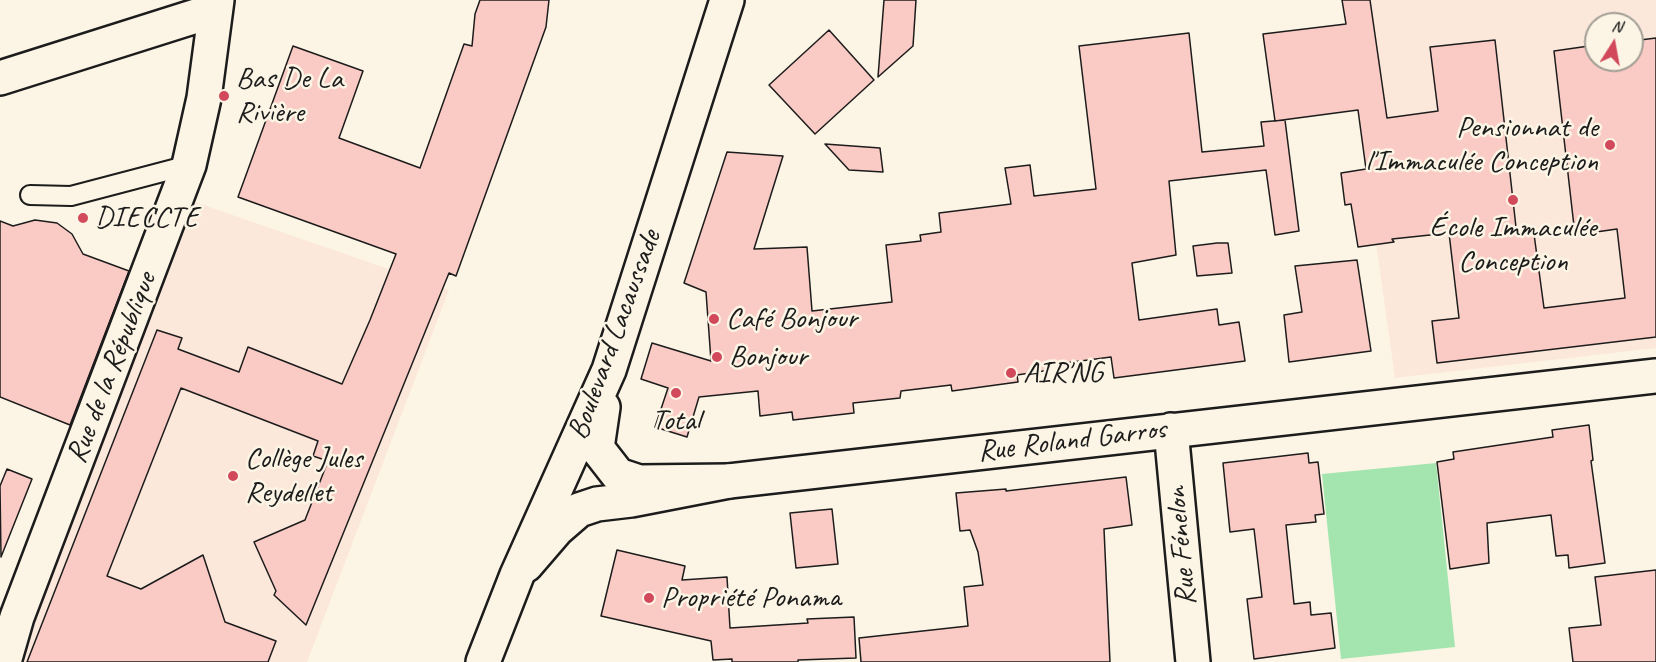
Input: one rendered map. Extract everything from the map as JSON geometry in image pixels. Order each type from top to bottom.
[{"type":"street","name":"Boulevard Lacaussade","points":[[483,662],[517,575],[609,370],[727,0]]},
{"type":"street","points":[[0,78],[216,5]]},
{"type":"street","name":"Rue de la République","points":[[4,662],[8,614],[189,165],[204,98],[216,5]]},
{"type":"street","points":[[609,370],[597,448],[606,463],[618,475],[639,482],[729,481]]},
{"type":"street","name":"Rue Roland Garros","points":[[517,575],[557,529],[579,510],[597,504],[631,500],[729,481],[1656,376]]},
{"type":"street","name":"Rue Fénelon","points":[[1171,430],[1193,662]]},
{"type":"lane","points":[[30,195],[72,196],[189,165]]},
{"type":"shaded area","name":"École Immaculée Conception","points":[[1342,0],[1656,0],[1656,348],[1395,378]]},
{"type":"shaded area","name":"Collège Jules Reydellet","points":[[192,201],[449,290],[307,662],[19,662]]},
{"type":"green space","points":[[1436,463],[1455,647],[1341,659],[1322,474]]},
{"type":"building","points":[[480,0],[549,0],[546,27],[456,276],[449,273],[306,625],[274,595],[276,591],[254,542],[305,520],[328,461],[313,456],[318,441],[181,388],[107,576],[141,589],[203,555],[225,622],[276,641],[268,662],[27,662],[157,330],[182,338],[178,349],[239,372],[248,347],[342,384],[370,320],[396,254],[238,197],[293,46],[363,71],[339,138],[420,168],[464,44],[472,46],[475,14]]},
{"type":"building","points":[[884,0],[916,0],[913,46],[878,77]]},
{"type":"building","points":[[1342,0],[1370,0],[1387,118],[1438,111],[1430,47],[1495,40],[1517,236],[1534,234],[1544,308],[1625,298],[1617,229],[1575,235],[1554,51],[1584,47],[1584,72],[1644,72],[1644,40],[1656,38],[1656,337],[1437,363],[1432,321],[1459,318],[1449,233],[1392,239],[1394,242],[1358,247],[1351,204],[1345,205],[1341,173],[1366,169],[1358,110],[1275,121],[1263,34],[1346,24]]},
{"type":"building","points":[[829,30],[874,80],[815,134],[769,85]]},
{"type":"building","points":[[1189,33],[1202,152],[1264,146],[1261,122],[1285,120],[1299,231],[1275,235],[1266,170],[1169,181],[1176,255],[1132,263],[1139,320],[1217,309],[1219,325],[1239,322],[1245,361],[1114,378],[1111,357],[1050,365],[1050,370],[1017,375],[1018,382],[952,391],[951,385],[901,391],[900,398],[853,403],[854,413],[793,420],[792,412],[760,416],[758,391],[699,397],[687,437],[655,427],[668,388],[641,379],[652,343],[711,361],[706,292],[684,283],[727,152],[783,156],[754,249],[807,247],[812,311],[892,302],[886,245],[921,241],[920,235],[941,232],[939,213],[1011,204],[1005,168],[1030,165],[1034,196],[1096,189],[1079,46]]},
{"type":"building","points":[[825,144],[880,148],[883,172],[849,170]]},
{"type":"building","points":[[35,220],[57,223],[72,234],[83,254],[129,271],[70,425],[0,397],[0,221],[13,226]]},
{"type":"building","points":[[1228,243],[1232,273],[1197,276],[1193,246]]},
{"type":"building","points":[[1357,260],[1371,351],[1289,362],[1284,315],[1302,312],[1295,266]]},
{"type":"building","points":[[1589,425],[1593,460],[1591,461],[1605,563],[1569,568],[1568,555],[1556,556],[1551,515],[1487,523],[1489,563],[1450,569],[1437,462],[1454,459],[1453,452],[1553,437],[1552,430]]},
{"type":"building","points":[[1308,453],[1309,463],[1318,462],[1324,514],[1315,515],[1316,522],[1286,525],[1294,604],[1310,602],[1311,615],[1331,613],[1335,648],[1254,659],[1247,599],[1262,597],[1254,529],[1230,532],[1223,463]]},
{"type":"building","points":[[7,469],[32,479],[1,557],[0,486]]},
{"type":"building","points":[[1126,477],[1132,525],[1104,529],[1110,662],[861,662],[859,638],[968,626],[964,587],[983,585],[978,552],[970,530],[960,531],[956,493],[1006,489],[1006,491]]},
{"type":"building","points":[[832,509],[838,564],[796,568],[790,513]]},
{"type":"building","points":[[617,550],[685,566],[682,580],[727,577],[730,628],[808,623],[807,619],[854,617],[856,658],[798,660],[798,662],[713,660],[711,641],[601,616]]},
{"type":"building","points":[[1656,570],[1656,662],[1573,662],[1569,628],[1601,625],[1595,577]]},
{"type":"place","name":"Bas De La Rivière","points":[[224,96]]},
{"type":"place","name":"Pensionnat de l'Immaculée Conception","points":[[1610,145]]},
{"type":"place","name":"École Immaculée Conception","points":[[1513,200]]},
{"type":"place","name":"DIECCTE","points":[[83,218]]},
{"type":"place","name":"Café Bonjour","points":[[714,319]]},
{"type":"place","name":"Bonjour","points":[[717,357]]},
{"type":"place","name":"AIR'NG","points":[[1011,373]]},
{"type":"place","name":"Total","points":[[676,393]]},
{"type":"place","name":"Collège Jules Reydellet","points":[[233,476]]},
{"type":"place","name":"Propriété Ponama","points":[[649,598]]}]
